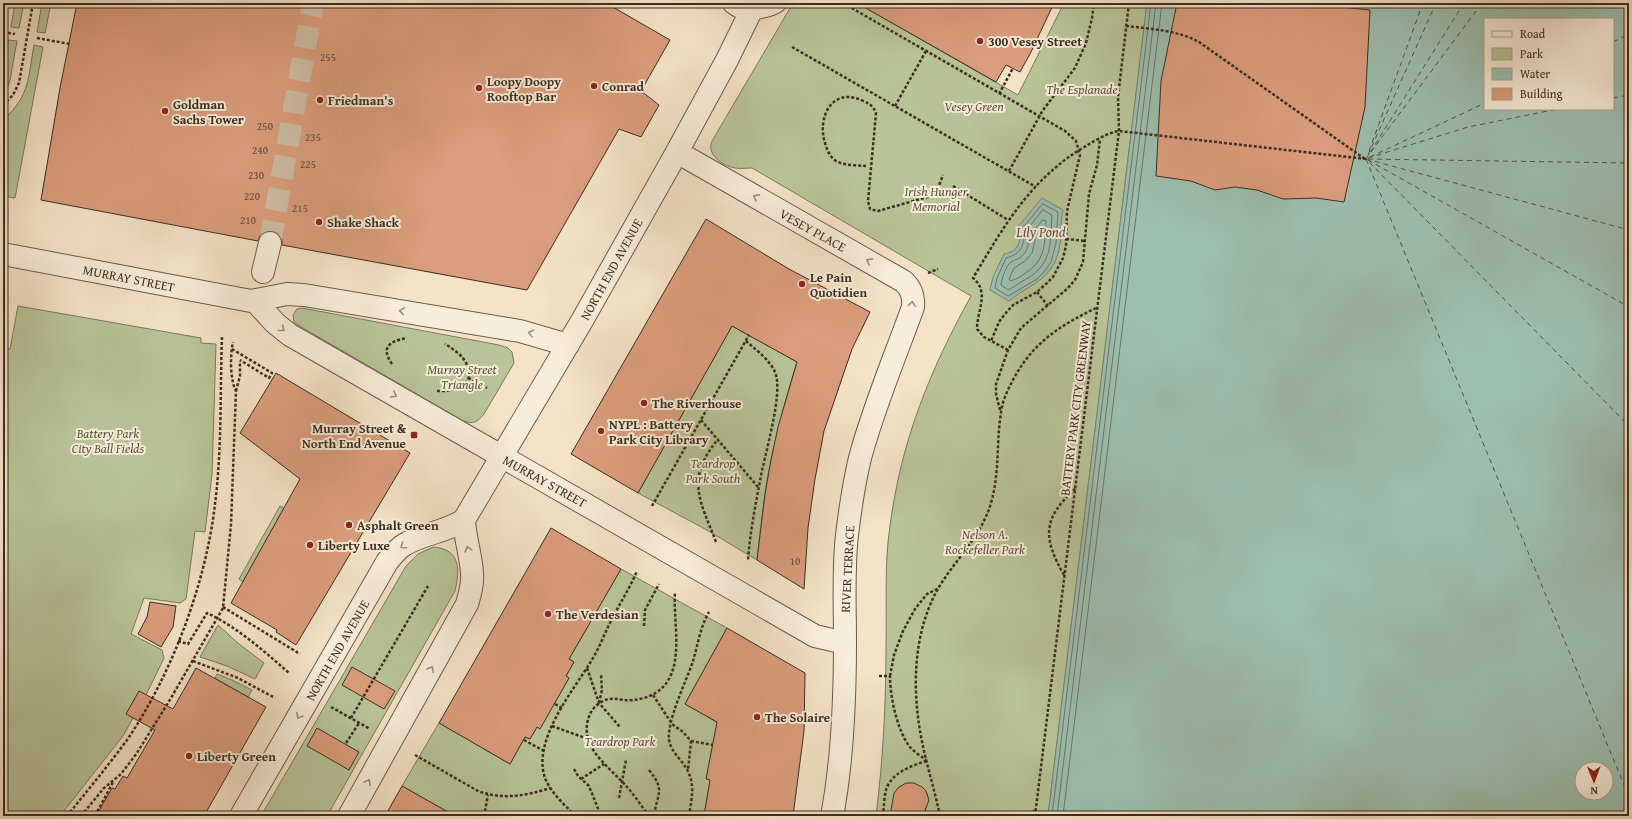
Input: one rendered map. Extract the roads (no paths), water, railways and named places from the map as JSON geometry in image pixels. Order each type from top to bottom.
[{"type":"street","name":"NORTH END AVENUE","points":[[241,816],[387,562],[403,545],[414,539],[454,527],[464,520],[568,345],[724,66],[743,6]]},
{"type":"street","name":"VESEY PLACE","points":[[677,152],[903,280],[912,292],[914,299],[905,330]]},
{"type":"street","points":[[263,272],[270,243]]},
{"type":"street","name":"MURRAY STREET","points":[[3,254],[255,301],[287,294],[304,295],[520,331],[568,345]]},
{"type":"street","name":"MURRAY STREET","points":[[255,301],[275,323],[290,335],[815,636],[845,643]]},
{"type":"street","name":"RIVER TERRACE","points":[[832,816],[840,760],[845,643],[845,563],[853,497],[860,459],[868,429],[905,330]]},
{"type":"street","points":[[349,816],[467,604],[471,593],[472,572],[466,544],[464,520]]},
{"type":"lane","name":"NORTH END AVENUE","points":[[743,6],[767,10],[777,6],[780,3]]},
{"type":"water","points":[[1147,3],[1629,3],[1629,816],[1048,816]]},
{"type":"water","name":"Lily Pond","points":[[1042,198],[1063,210],[1061,240],[1057,256],[1053,265],[1042,278],[1009,301],[990,290],[993,277],[1004,254],[1013,251],[1018,245],[1019,233],[1017,228]]},
{"type":"tunnel","points":[[270,243],[313,3]]},
{"type":"place","name":"300 Vesey Street","points":[[980,41]]},
{"type":"place","name":"Conrad","points":[[594,86]]},
{"type":"place","name":"Loopy Doopy Rooftop Bar","points":[[479,88]]},
{"type":"place","name":"Friedman's","points":[[320,100]]},
{"type":"place","name":"Goldman Sachs Tower","points":[[165,111]]},
{"type":"place","name":"Shake Shack","points":[[319,222]]},
{"type":"place","name":"Le Pain Quotidien","points":[[802,284]]},
{"type":"place","name":"The Riverhouse","points":[[644,403]]},
{"type":"place","name":"NYPL : Battery Park City Library","points":[[601,431]]},
{"type":"place","name":"Murray Street & North End Avenue","points":[[414,435]]},
{"type":"place","name":"Asphalt Green","points":[[349,525]]},
{"type":"place","name":"Liberty Luxe","points":[[310,545]]},
{"type":"place","name":"The Verdesian","points":[[548,614]]},
{"type":"place","name":"The Solaire","points":[[757,717]]},
{"type":"place","name":"Liberty Green","points":[[189,756]]},
{"type":"park label","name":"The Esplanade","points":[[1082,89]]},
{"type":"park label","name":"Vesey Green","points":[[974,106]]},
{"type":"park label","name":"Irish Hunger Memorial","points":[[936,198]]},
{"type":"park label","name":"Murray Street Triangle","points":[[462,376]]},
{"type":"park label","name":"Battery Park City Ball Fields","points":[[108,440]]},
{"type":"park label","name":"Teardrop Park South","points":[[713,470]]},
{"type":"park label","name":"Nelson A. Rockefeller Park","points":[[985,542]]},
{"type":"park label","name":"Teardrop Park","points":[[620,741]]}]
